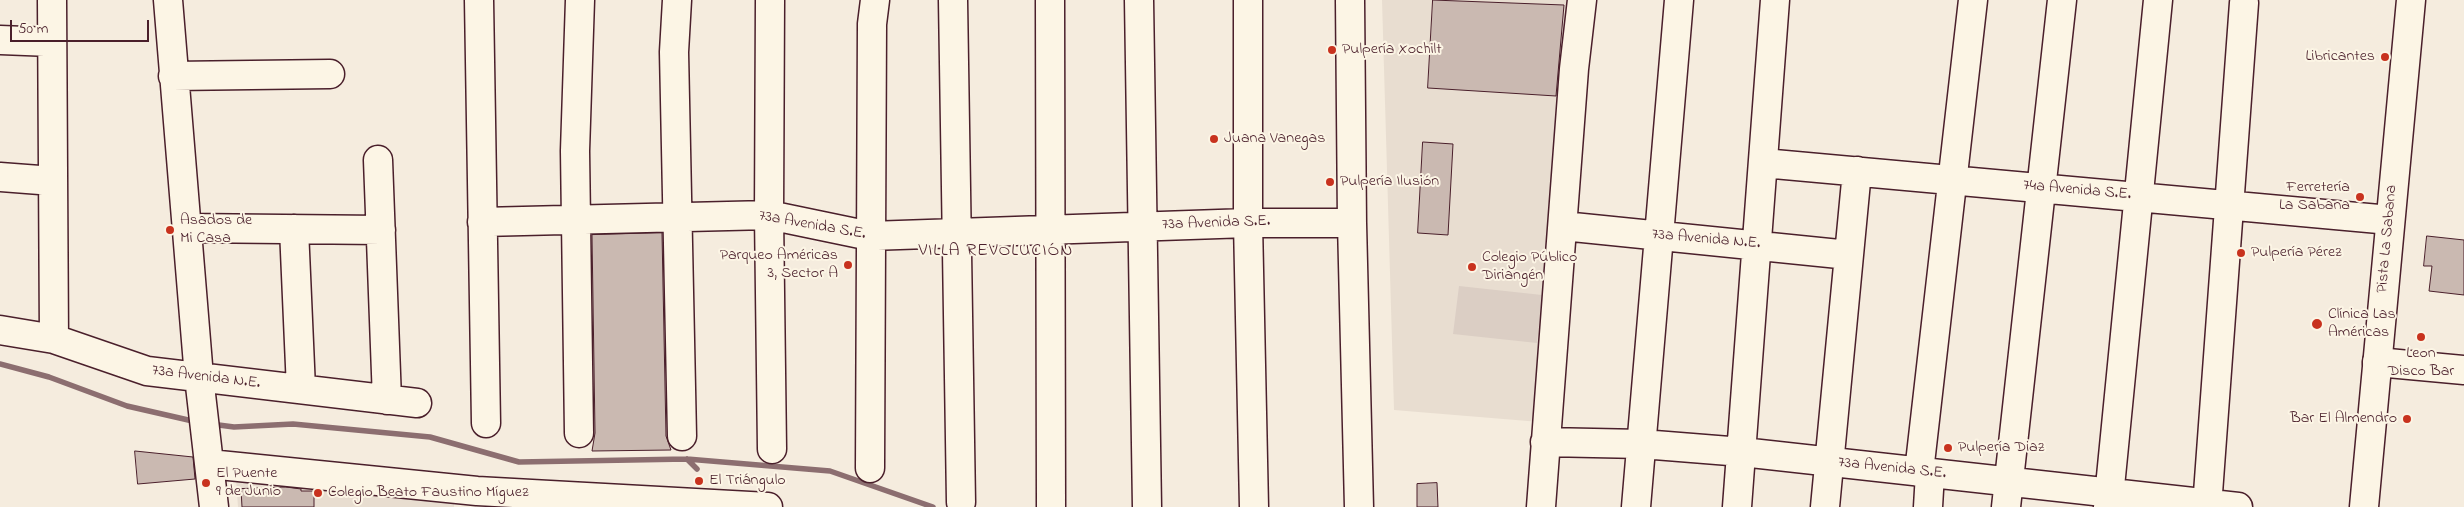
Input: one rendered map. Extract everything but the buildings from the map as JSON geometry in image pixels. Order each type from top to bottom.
[{"type":"street","points":[[52,0],[54,339]]},
{"type":"street","points":[[168,0],[199,377],[214,507]]},
{"type":"street","points":[[479,0],[486,423]]},
{"type":"street","points":[[579,433],[575,219],[580,0]]},
{"type":"street","points":[[677,0],[674,52],[682,436]]},
{"type":"street","points":[[770,0],[769,215],[772,449]]},
{"type":"street","points":[[870,468],[872,24],[875,0]]},
{"type":"street","points":[[953,0],[961,502]]},
{"type":"street","points":[[1050,0],[1051,507]]},
{"type":"street","points":[[1139,0],[1147,507]]},
{"type":"street","points":[[1248,0],[1248,223],[1254,507]]},
{"type":"street","points":[[1350,0],[1352,222],[1359,507]]},
{"type":"street","points":[[1541,507],[1582,0]]},
{"type":"street","points":[[1636,507],[1678,0]]},
{"type":"street","points":[[1737,507],[1776,0]]},
{"type":"street","points":[[1928,507],[1924,472],[1952,180],[1973,0]]},
{"type":"street","points":[[2006,494],[2062,0]]},
{"type":"street","points":[[2109,500],[2158,0]]},
{"type":"street","name":"Pista La Sabana","points":[[2364,507],[2410,0]]},
{"type":"street","points":[[2207,505],[2244,3]]},
{"type":"street","points":[[0,40],[51,42]]},
{"type":"street","points":[[173,76],[330,74]]},
{"type":"street","points":[[378,160],[387,400]]},
{"type":"street","name":"74a Avenida S.E.","points":[[1763,163],[2390,220]]},
{"type":"street","points":[[1825,507],[1857,171]]},
{"type":"street","points":[[0,177],[52,181]]},
{"type":"street","name":"73a Avenida S.E.","points":[[482,222],[769,215],[870,236],[1248,223],[1352,222]]},
{"type":"street","name":"73a Avenida N.E.","points":[[1563,226],[1849,255]]},
{"type":"street","points":[[186,228],[380,230]]},
{"type":"street","points":[[294,229],[301,389]]},
{"type":"street","name":"73a Avenida N.E.","points":[[0,330],[54,339],[147,371],[418,403]]},
{"type":"street","points":[[2377,362],[2464,370]]},
{"type":"street","name":"73a Avenida S.E.","points":[[1545,442],[1642,444],[1742,452],[1924,472],[2006,494],[2238,507]]},
{"type":"street","points":[[208,458],[477,499],[768,507]]},
{"type":"shaded area","name":"Colegio Público Diriangén","points":[[1382,0],[1579,0],[1540,422],[1394,410]]},
{"type":"shaded area","points":[[1459,286],[1542,295],[1537,343],[1453,334]]},
{"type":"shaded area","name":"Colegio Beato Faustino Míguez","points":[[236,479],[454,499],[454,507],[238,507]]},
{"type":"waterway","points":[[0,364],[49,377],[127,406],[197,422]]},
{"type":"waterway","points":[[211,424],[234,427],[293,424],[430,437],[519,462],[687,459],[830,471],[933,507]]},
{"type":"waterway","points":[[687,459],[697,469]]},
{"type":"place","name":"Pulpería Xochilt","points":[[1332,50]]},
{"type":"place","name":"Libricantes","points":[[2385,57]]},
{"type":"place","name":"Juana Vanegas","points":[[1214,139]]},
{"type":"place","name":"Pulpería Ilusión","points":[[1330,182]]},
{"type":"place","name":"Ferretería La Sabana","points":[[2360,197]]},
{"type":"place","name":"Asados de Mi Casa","points":[[170,230]]},
{"type":"place","name":"Pulpería Pérez","points":[[2241,253]]},
{"type":"place","name":"Parqueo Américas 3, Sector A","points":[[848,265]]},
{"type":"place","name":"Colegio Público Diriangén","points":[[1472,267]]},
{"type":"place","name":"Clínica Las Américas","points":[[2317,324]]},
{"type":"place","name":"Leon Disco Bar","points":[[2421,337]]},
{"type":"place","name":"Bar El Almendro","points":[[2407,419]]},
{"type":"place","name":"Pulpería Diaz","points":[[1948,448]]},
{"type":"place","name":"El Triángulo","points":[[699,481]]},
{"type":"place","name":"El Puente 9 de Junio","points":[[206,483]]},
{"type":"place","name":"Colegio Beato Faustino Míguez","points":[[318,493]]},
{"type":"district","name":"VILLA REVOLUCIÓN","points":[[996,252]]}]
